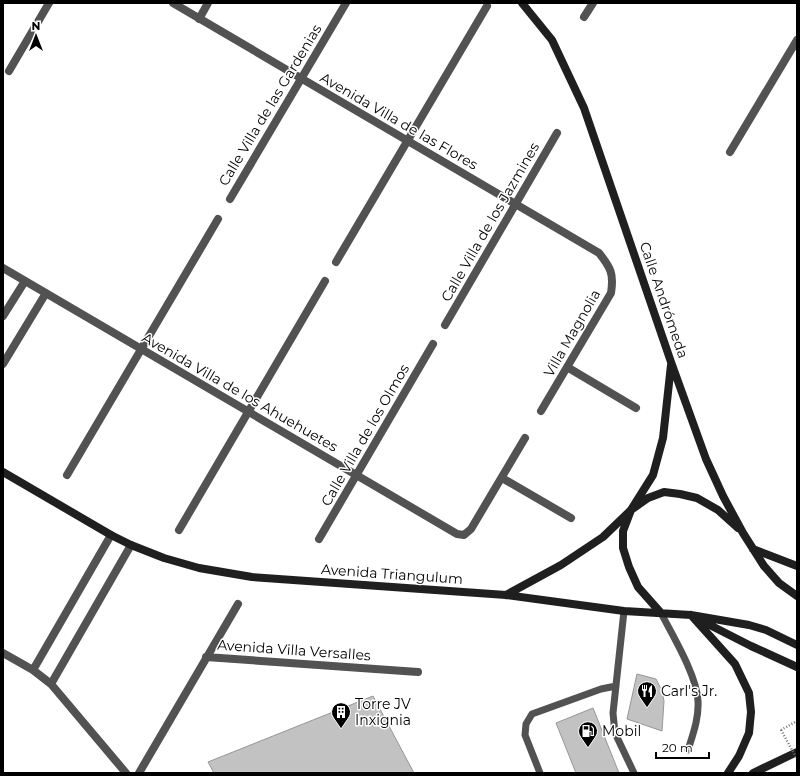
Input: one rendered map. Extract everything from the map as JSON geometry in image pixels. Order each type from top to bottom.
[{"type":"main road","name":"Calle Andrómeda","points":[[522,3],[552,40],[584,108],[671,362],[706,459],[742,533],[764,566],[779,583],[794,595]]},
{"type":"main road","points":[[661,613],[638,587],[628,567],[623,548],[623,531],[631,510],[653,475],[663,438],[671,362]]},
{"type":"main road","name":"Avenida Triangulum","points":[[3,472],[130,545],[164,558],[199,568],[252,576],[506,594],[624,611],[690,615],[749,625],[766,630],[797,645]]},
{"type":"main road","points":[[506,594],[561,566],[603,537],[631,510],[648,498],[664,492],[697,498],[718,510],[742,533]]},
{"type":"main road","points":[[752,548],[797,566]]},
{"type":"main road","points":[[690,615],[751,646],[797,667]]},
{"type":"main road","points":[[690,615],[735,664],[749,693],[751,712],[749,733],[739,756],[728,773]]},
{"type":"main road","points":[[754,773],[797,752]]},
{"type":"street","points":[[9,71],[49,3]]},
{"type":"street","points":[[199,18],[208,3]]},
{"type":"street","name":"Calle Villa de las Gardenias","points":[[230,200],[346,3]]},
{"type":"street","points":[[584,17],[593,3]]},
{"type":"street","name":"Avenida Villa de las Flores","points":[[178,4],[199,18],[599,253],[608,265]]},
{"type":"street","points":[[336,262],[487,6]]},
{"type":"street","points":[[730,152],[797,40]]},
{"type":"street","name":"Calle Villa de los Jazmines","points":[[445,325],[557,133]]},
{"type":"street","points":[[67,475],[218,219]]},
{"type":"street","name":"Villa Magnolia","points":[[541,411],[611,293],[613,279],[608,265]]},
{"type":"street","name":"Avenida Villa de los Ahuehuetes","points":[[3,268],[457,534],[464,535],[471,529],[502,478]]},
{"type":"street","points":[[3,316],[25,281]]},
{"type":"street","points":[[179,530],[325,281]]},
{"type":"street","points":[[3,364],[46,293]]},
{"type":"street","name":"Calle Villa de los Olmos","points":[[320,539],[433,344]]},
{"type":"street","points":[[567,367],[636,408]]},
{"type":"street","points":[[525,438],[502,478],[571,518]]},
{"type":"street","points":[[33,670],[111,535]]},
{"type":"street","points":[[51,684],[130,545]]},
{"type":"street","points":[[206,657],[238,604]]},
{"type":"street","points":[[3,653],[33,670],[51,684],[126,773]]},
{"type":"street","name":"Avenida Villa Versalles","points":[[139,773],[206,657],[418,672]]},
{"type":"lane","points":[[624,611],[613,713],[615,733],[634,773]]},
{"type":"lane","points":[[661,613],[696,684],[698,702],[696,727],[688,750]]},
{"type":"lane","points":[[540,773],[525,735],[526,724],[532,714],[601,688],[616,686]]},
{"type":"path","points":[[797,721],[781,730],[797,759]]},
{"type":"building","name":"Carl's Jr.","points":[[637,674],[656,679],[662,691],[664,701],[662,731],[627,719]]},
{"type":"building","name":"Torre JV Inxignia","points":[[373,696],[414,773],[214,773],[208,762]]},
{"type":"building","name":"Mobil","points":[[593,708],[619,773],[576,773],[556,723]]},
{"type":"place","name":"Carl's Jr.","points":[[647,708]]},
{"type":"place","name":"Torre JV Inxignia","points":[[341,729]]},
{"type":"place","name":"Mobil","points":[[588,748]]}]
